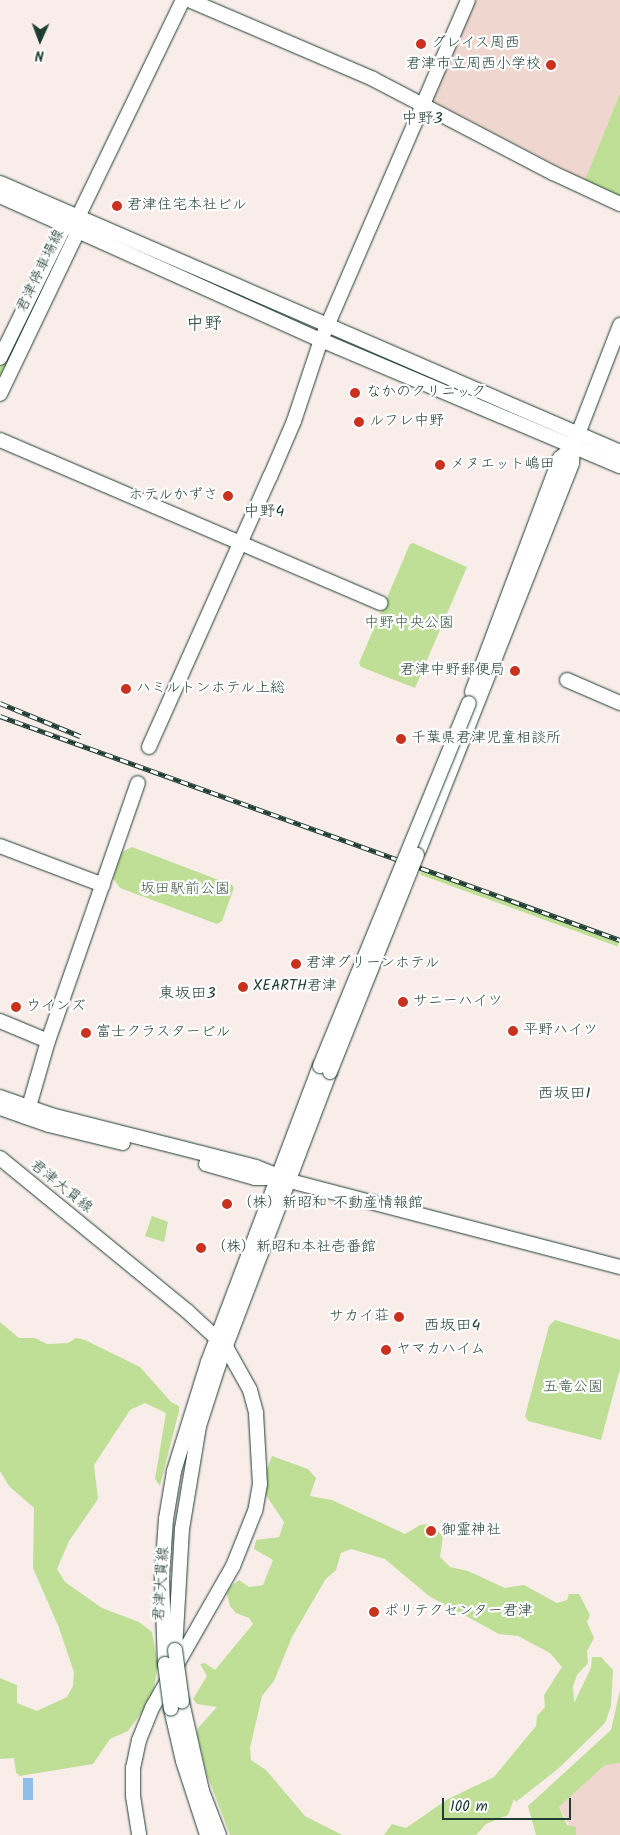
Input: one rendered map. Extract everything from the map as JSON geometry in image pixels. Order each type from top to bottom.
[{"type":"street","points":[[183,0],[79,215],[620,452]]},
{"type":"street","points":[[189,0],[373,79],[620,204]]},
{"type":"street","points":[[149,747],[294,421],[327,325],[468,0]]},
{"type":"street","name":"君津停車場線","points":[[0,183],[79,215]]},
{"type":"street","name":"君津停車場線","points":[[0,196],[66,223]]},
{"type":"street","name":"君津停車場線","points":[[0,358],[66,223],[79,215]]},
{"type":"street","name":"君津停車場線","points":[[0,394],[79,230],[79,215]]},
{"type":"street","points":[[66,223],[321,340],[620,466]]},
{"type":"street","points":[[139,1835],[133,1777],[139,1740],[152,1708],[233,1566],[254,1511],[260,1484],[259,1438],[254,1404],[246,1382],[221,1343],[325,1069],[472,705],[560,458],[573,447],[620,325]]},
{"type":"street","points":[[0,440],[381,604]]},
{"type":"street","points":[[567,680],[620,703]]},
{"type":"street","points":[[27,1112],[48,1041],[138,783]]},
{"type":"street","points":[[0,846],[103,885]]},
{"type":"street","points":[[0,1021],[48,1041]]},
{"type":"street","points":[[0,1097],[27,1112]]},
{"type":"street","points":[[0,1108],[27,1112],[256,1167],[284,1179],[620,1267]]},
{"type":"street","name":"君津大貫線","points":[[0,1158],[221,1343]]},
{"type":"street","name":"君津大貫線","points":[[206,1835],[182,1761],[176,1705],[175,1650],[179,1559],[189,1473],[221,1343]]},
{"type":"street","name":"君津大貫線","points":[[219,1835],[202,1791],[165,1664],[162,1576],[168,1502],[190,1416],[221,1343]]},
{"type":"shaded area","points":[[473,0],[620,0],[620,93],[585,180],[432,101],[431,97]]},
{"type":"shaded area","points":[[620,1756],[620,1835],[575,1835],[559,1807],[605,1765]]},
{"type":"green space","points":[[620,93],[620,196],[585,180]]},
{"type":"green space","points":[[63,242],[67,244],[0,383],[0,368]]},
{"type":"green space","name":"中野中央公園","points":[[413,543],[467,567],[415,688],[361,667],[359,663],[410,544]]},
{"type":"green space","name":"坂田駅前公園","points":[[132,847],[232,885],[234,888],[222,921],[217,924],[120,888],[113,878],[122,852]]},
{"type":"green space","points":[[422,870],[619,942],[618,947],[420,875]]},
{"type":"green space","points":[[152,1216],[168,1222],[164,1242],[145,1236]]},
{"type":"green space","name":"五竜公園","points":[[555,1320],[620,1340],[620,1369],[601,1440],[528,1421],[525,1416],[549,1326]]},
{"type":"green space","points":[[0,1322],[19,1338],[35,1338],[47,1344],[68,1343],[76,1338],[85,1340],[140,1367],[171,1402],[179,1406],[160,1486],[155,1479],[166,1413],[145,1403],[130,1410],[94,1465],[98,1499],[69,1541],[57,1569],[65,1582],[102,1608],[139,1622],[152,1632],[158,1666],[152,1698],[128,1731],[110,1739],[93,1764],[20,1776],[16,1773],[14,1758],[0,1759],[0,1678],[17,1685],[17,1703],[37,1711],[67,1697],[73,1686],[74,1672],[59,1628],[33,1568],[34,1508],[9,1486],[0,1471]]},
{"type":"green space","points":[[272,1456],[308,1469],[316,1478],[310,1496],[332,1500],[405,1534],[420,1525],[431,1524],[443,1536],[440,1557],[450,1567],[468,1571],[505,1588],[524,1585],[557,1603],[567,1600],[569,1594],[579,1594],[590,1615],[587,1622],[594,1638],[587,1651],[588,1663],[577,1675],[573,1686],[574,1703],[591,1668],[592,1657],[601,1657],[613,1670],[611,1706],[605,1723],[559,1768],[516,1802],[514,1799],[508,1815],[486,1824],[476,1835],[384,1835],[392,1824],[406,1828],[448,1799],[494,1777],[536,1726],[537,1716],[545,1707],[544,1695],[562,1667],[550,1653],[518,1636],[499,1634],[429,1596],[385,1559],[351,1549],[341,1553],[336,1570],[325,1580],[292,1637],[274,1681],[262,1696],[250,1748],[251,1760],[266,1770],[305,1816],[342,1835],[230,1835],[207,1775],[197,1733],[198,1728],[217,1707],[197,1704],[193,1699],[207,1676],[200,1664],[205,1663],[215,1670],[253,1624],[249,1618],[236,1613],[230,1606],[227,1594],[230,1587],[239,1580],[249,1587],[263,1585],[273,1560],[254,1549],[256,1540],[279,1537],[284,1522],[264,1492],[265,1474]]},
{"type":"green space","points":[[620,1690],[620,1763],[605,1765],[559,1807],[567,1825],[576,1827],[576,1835],[536,1835],[528,1806],[611,1730]]},
{"type":"water","points":[[23,1778],[33,1778],[33,1800],[23,1800]]},
{"type":"railway","points":[[0,703],[80,736]]},
{"type":"railway","points":[[0,716],[620,940]]},
{"type":"place","name":"グレイス周西","points":[[421,44]]},
{"type":"place","name":"君津市立周西小学校","points":[[551,65]]},
{"type":"place","name":"君津住宅本社ビル","points":[[117,206]]},
{"type":"place","name":"なかのクリニック","points":[[355,393]]},
{"type":"place","name":"ルフレ中野","points":[[359,422]]},
{"type":"place","name":"メヌエット嶋田","points":[[440,465]]},
{"type":"place","name":"ホテルかずさ","points":[[228,496]]},
{"type":"place","name":"君津中野郵便局","points":[[515,671]]},
{"type":"place","name":"ハミルトンホテル上総","points":[[126,689]]},
{"type":"place","name":"千葉県君津児童相談所","points":[[401,739]]},
{"type":"place","name":"君津グリーンホテル","points":[[296,964]]},
{"type":"place","name":"XEARTH君津","points":[[243,987]]},
{"type":"place","name":"サニーハイツ","points":[[403,1002]]},
{"type":"place","name":"ウインズ","points":[[16,1007]]},
{"type":"place","name":"平野ハイツ","points":[[513,1031]]},
{"type":"place","name":"富士クラスタービル","points":[[86,1033]]},
{"type":"place","name":"（株）新昭和 不動産情報館","points":[[227,1204]]},
{"type":"place","name":"（株）新昭和本社壱番館","points":[[201,1248]]},
{"type":"place","name":"サカイ荘","points":[[399,1317]]},
{"type":"place","name":"ヤマカハイム","points":[[386,1350]]},
{"type":"place","name":"御霊神社","points":[[431,1531]]},
{"type":"place","name":"ポリテクセンター君津","points":[[374,1612]]},
{"type":"district","name":"中野3","points":[[422,119]]},
{"type":"district","name":"中野","points":[[204,325]]},
{"type":"district","name":"中野4","points":[[264,512]]},
{"type":"district","name":"東坂田3","points":[[187,994]]},
{"type":"district","name":"西坂田1","points":[[564,1094]]},
{"type":"district","name":"西坂田4","points":[[452,1326]]}]
